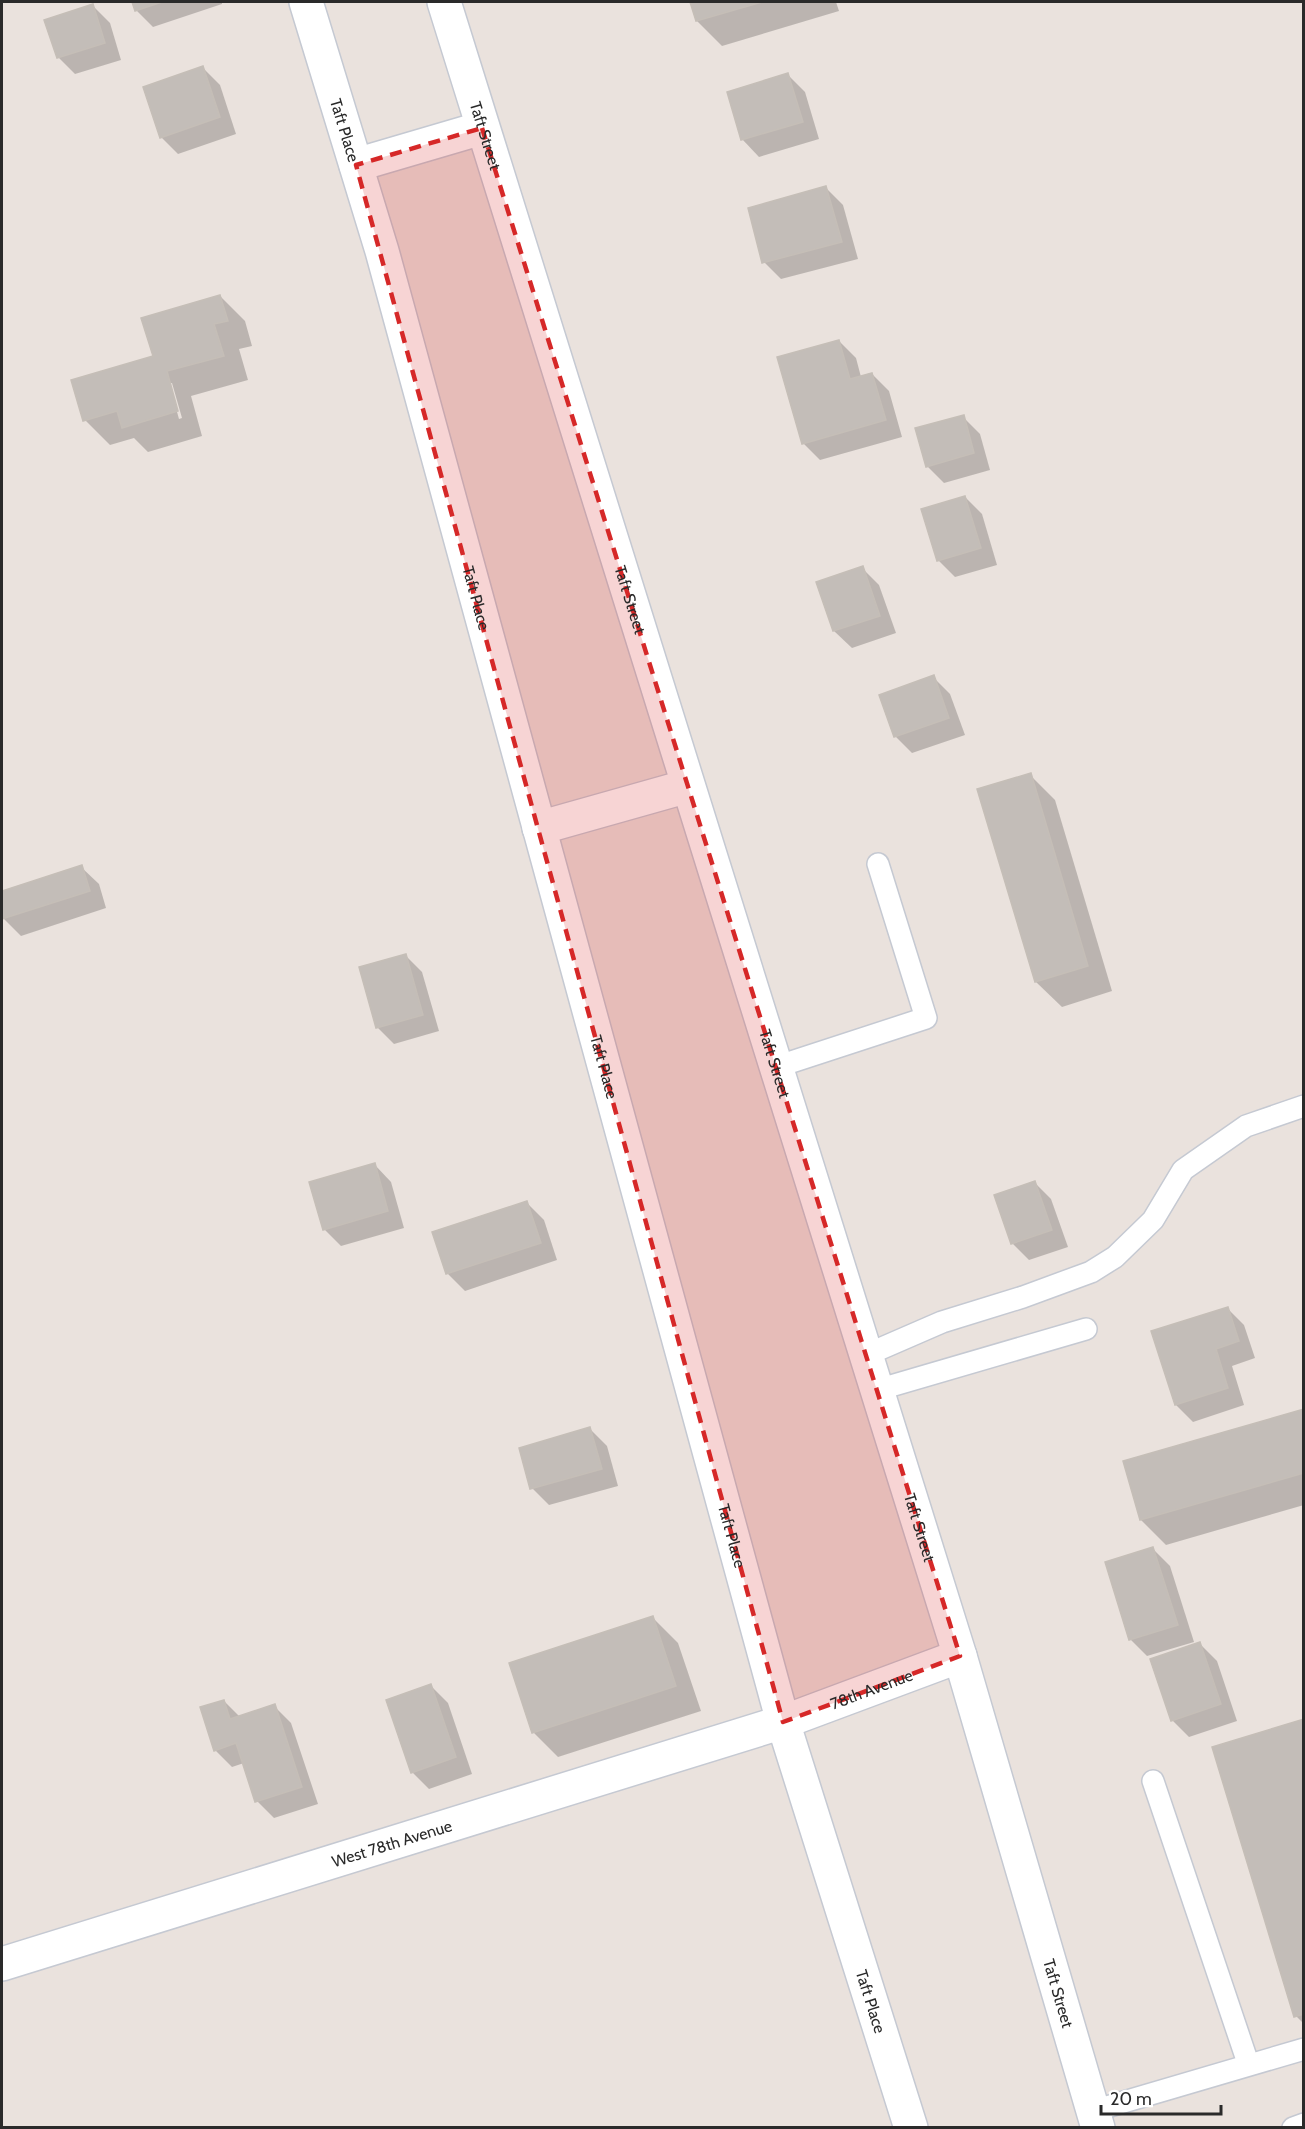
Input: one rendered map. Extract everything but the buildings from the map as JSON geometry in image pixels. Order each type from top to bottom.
[{"type":"street","name":"Taft Place","points":[[306,2],[382,251],[783,1722],[910,2127]]},
{"type":"street","name":"Taft Street","points":[[444,2],[960,1656],[1096,2119]]},
{"type":"street","points":[[356,165],[482,129]]},
{"type":"street","points":[[539,828],[688,786]]},
{"type":"street","name":"78th Avenue","points":[[783,1722],[960,1656]]},
{"type":"street","name":"West 78th Avenue","points":[[2,1964],[783,1722]]},
{"type":"lane","points":[[776,1066],[926,1018],[878,864]]},
{"type":"lane","points":[[866,1354],[942,1322],[1091,1272],[1115,1257],[1153,1220],[1183,1170],[1246,1126],[1304,1106]]},
{"type":"lane","points":[[877,1390],[1086,1329]]},
{"type":"lane","points":[[1153,1781],[1248,2064]]},
{"type":"lane","points":[[1096,2119],[1248,2064],[1304,2049]]},
{"type":"lane","points":[[1293,2127],[1304,2124]]},
{"type":"highlighted area","points":[[482,128],[960,1656],[783,1722],[356,165]]}]
